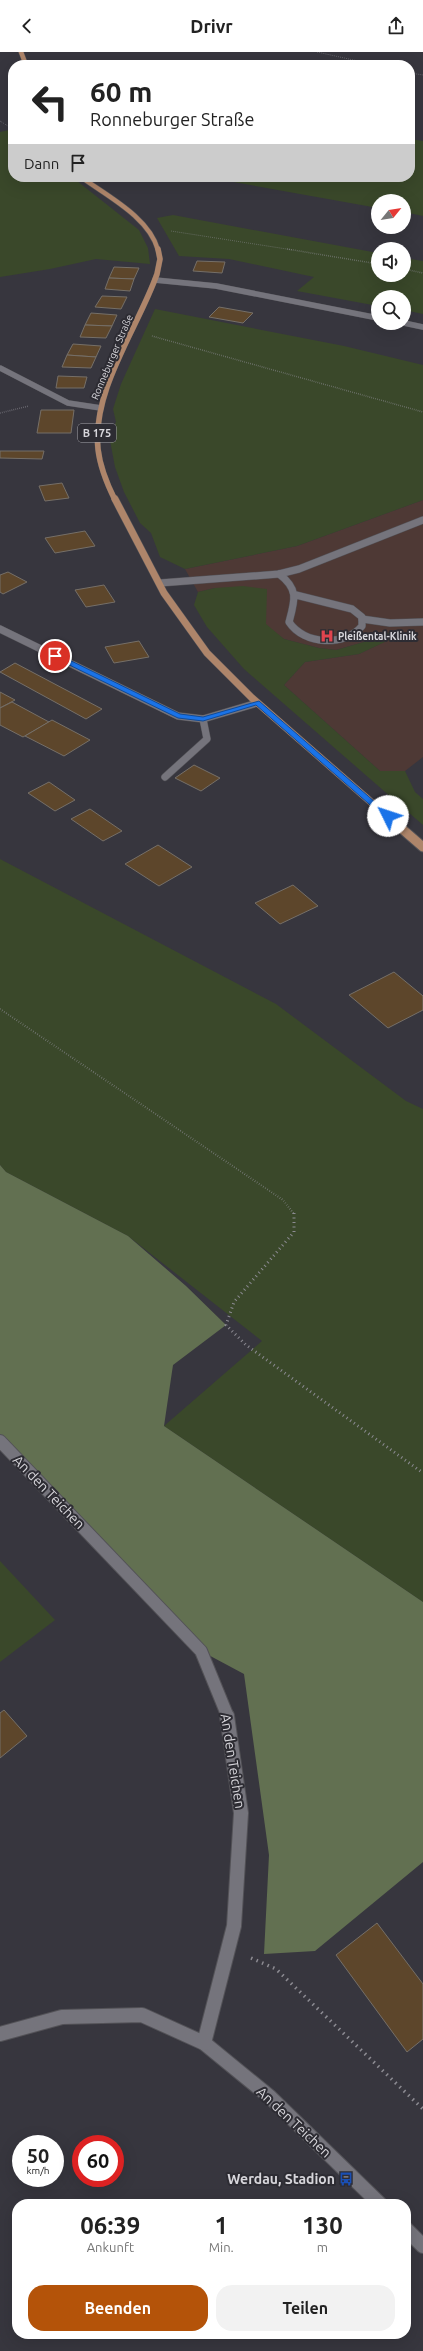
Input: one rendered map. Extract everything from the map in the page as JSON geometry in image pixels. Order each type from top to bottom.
[{"type":"main road","name":"Ronneburger Straße","points":[[88,182],[132,216],[151,233],[157,243],[160,256],[160,267],[156,280],[101,408],[97,439],[99,458],[106,479],[160,583],[185,624],[207,653],[257,703],[423,847]]},
{"type":"street","points":[[156,280],[216,286],[371,317]]},
{"type":"street","points":[[411,324],[423,327]]},
{"type":"street","points":[[0,368],[68,403],[101,408]]},
{"type":"street","points":[[160,583],[280,574],[299,569],[423,520]]},
{"type":"street","points":[[280,574],[289,580],[296,595],[289,622],[297,632],[309,638],[342,638],[356,634],[362,626],[362,618]]},
{"type":"street","points":[[296,595],[352,609],[362,618],[390,623],[423,622]]},
{"type":"street","points":[[0,629],[178,716],[203,719],[257,703]]},
{"type":"street","points":[[165,776],[207,739],[203,719]]},
{"type":"street","name":"An den Teichen","points":[[0,1441],[201,1651],[228,1717],[241,1813],[234,1926],[204,2043]]},
{"type":"street","name":"An den Teichen","points":[[0,2034],[62,2017],[142,2015],[204,2043],[270,2097],[375,2199]]},
{"type":"street","points":[[411,2234],[423,2246]]},
{"type":"path","points":[[317,52],[353,60]]},
{"type":"path","points":[[151,233],[172,231],[371,263]]},
{"type":"path","points":[[411,270],[423,273]]},
{"type":"path","points":[[134,330],[423,412]]},
{"type":"path","points":[[0,1009],[283,1200],[294,1213],[294,1232],[234,1302],[226,1325],[246,1345],[423,1473]]},
{"type":"path","points":[[228,1949],[276,1969],[423,2109]]},
{"type":"shaded area","name":"Pleißental-Klinik","points":[[423,500],[423,757],[405,771],[380,771],[284,685],[305,662],[359,654],[403,633],[378,633],[364,642],[336,650],[319,648],[284,639],[215,588],[198,592],[185,569],[297,546]]},
{"type":"green space","points":[[8,130],[8,182],[78,182],[139,230],[148,248],[150,264],[96,259],[50,269],[0,277],[0,132]]},
{"type":"green space","points":[[415,140],[423,141],[423,216],[411,213],[411,194],[371,194],[371,207],[234,182],[415,182]]},
{"type":"green space","points":[[173,215],[371,252],[371,282],[411,282],[411,259],[423,261],[423,314],[411,311],[411,290],[371,290],[371,305],[297,291],[314,277],[229,259],[179,256],[157,218]]},
{"type":"green space","points":[[155,309],[344,346],[423,365],[423,500],[297,546],[185,569],[160,557],[151,533],[140,523],[124,492],[115,467],[109,435],[116,422],[113,409],[121,384]]},
{"type":"green space","points":[[243,586],[267,589],[266,624],[284,639],[319,648],[336,650],[364,642],[378,633],[404,633],[359,654],[305,662],[284,685],[380,771],[405,771],[415,792],[423,799],[423,825],[244,669],[207,627],[194,605],[198,592],[215,588]]},
{"type":"green space","points":[[0,859],[276,1004],[406,1101],[423,1109],[423,1602],[164,1426],[262,1341],[128,1236],[6,1172],[0,1165]]},
{"type":"green space","points":[[0,1165],[6,1172],[128,1236],[186,1286],[226,1325],[173,1365],[164,1426],[423,1602],[423,1862],[315,1951],[264,1954],[269,1855],[244,1674],[201,1651],[0,1441]]},
{"type":"green space","points":[[0,1561],[55,1620],[0,1662]]},
{"type":"building","points":[[197,261],[225,262],[222,273],[193,271]]},
{"type":"building","points":[[114,267],[139,268],[134,279],[109,278]]},
{"type":"building","points":[[109,278],[134,279],[130,291],[105,289]]},
{"type":"building","points":[[102,296],[127,297],[121,309],[95,307]]},
{"type":"building","points":[[219,307],[253,313],[243,323],[209,317]]},
{"type":"building","points":[[91,313],[117,315],[112,326],[85,325]]},
{"type":"building","points":[[85,325],[112,326],[106,338],[80,337]]},
{"type":"building","points":[[73,344],[101,346],[96,357],[67,355]]},
{"type":"building","points":[[67,355],[96,357],[91,368],[62,367]]},
{"type":"building","points":[[58,376],[87,377],[84,388],[56,388]]},
{"type":"building","points":[[41,410],[74,410],[71,433],[37,433]]},
{"type":"building","points":[[0,451],[44,451],[42,459],[0,458]]},
{"type":"building","points":[[62,483],[69,498],[45,501],[39,486]]},
{"type":"building","points":[[85,531],[95,546],[55,553],[45,538]]},
{"type":"building","points":[[8,572],[27,582],[3,594],[0,592],[0,575]]},
{"type":"building","points":[[104,585],[115,602],[86,607],[75,590]]},
{"type":"building","points":[[139,641],[149,657],[114,663],[105,647]]},
{"type":"building","points":[[15,663],[102,709],[86,719],[0,672]]},
{"type":"building","points":[[0,692],[15,700],[0,708]]},
{"type":"building","points":[[12,702],[49,722],[23,737],[0,725],[0,708]]},
{"type":"building","points":[[52,720],[90,740],[64,756],[25,736]]},
{"type":"building","points":[[194,765],[220,778],[201,791],[175,778]]},
{"type":"building","points":[[49,782],[75,800],[55,811],[28,793]]},
{"type":"building","points":[[90,809],[122,831],[103,841],[71,819]]},
{"type":"building","points":[[158,845],[192,867],[159,886],[125,864]]},
{"type":"building","points":[[293,885],[318,906],[280,924],[255,903]]},
{"type":"building","points":[[394,972],[423,996],[423,1010],[388,1028],[349,995]]},
{"type":"building","points":[[4,1710],[27,1736],[0,1758],[0,1713]]},
{"type":"building","points":[[377,1923],[423,1984],[423,2039],[407,2052],[336,1955]]},
{"type":"place","name":"Pleißental-Klinik","points":[[327,636]]},
{"type":"place","name":"Werdau, Stadion","points":[[346,2179]]},
{"type":"route","points":[[55,656],[178,716],[203,719],[257,703],[388,816]]}]
